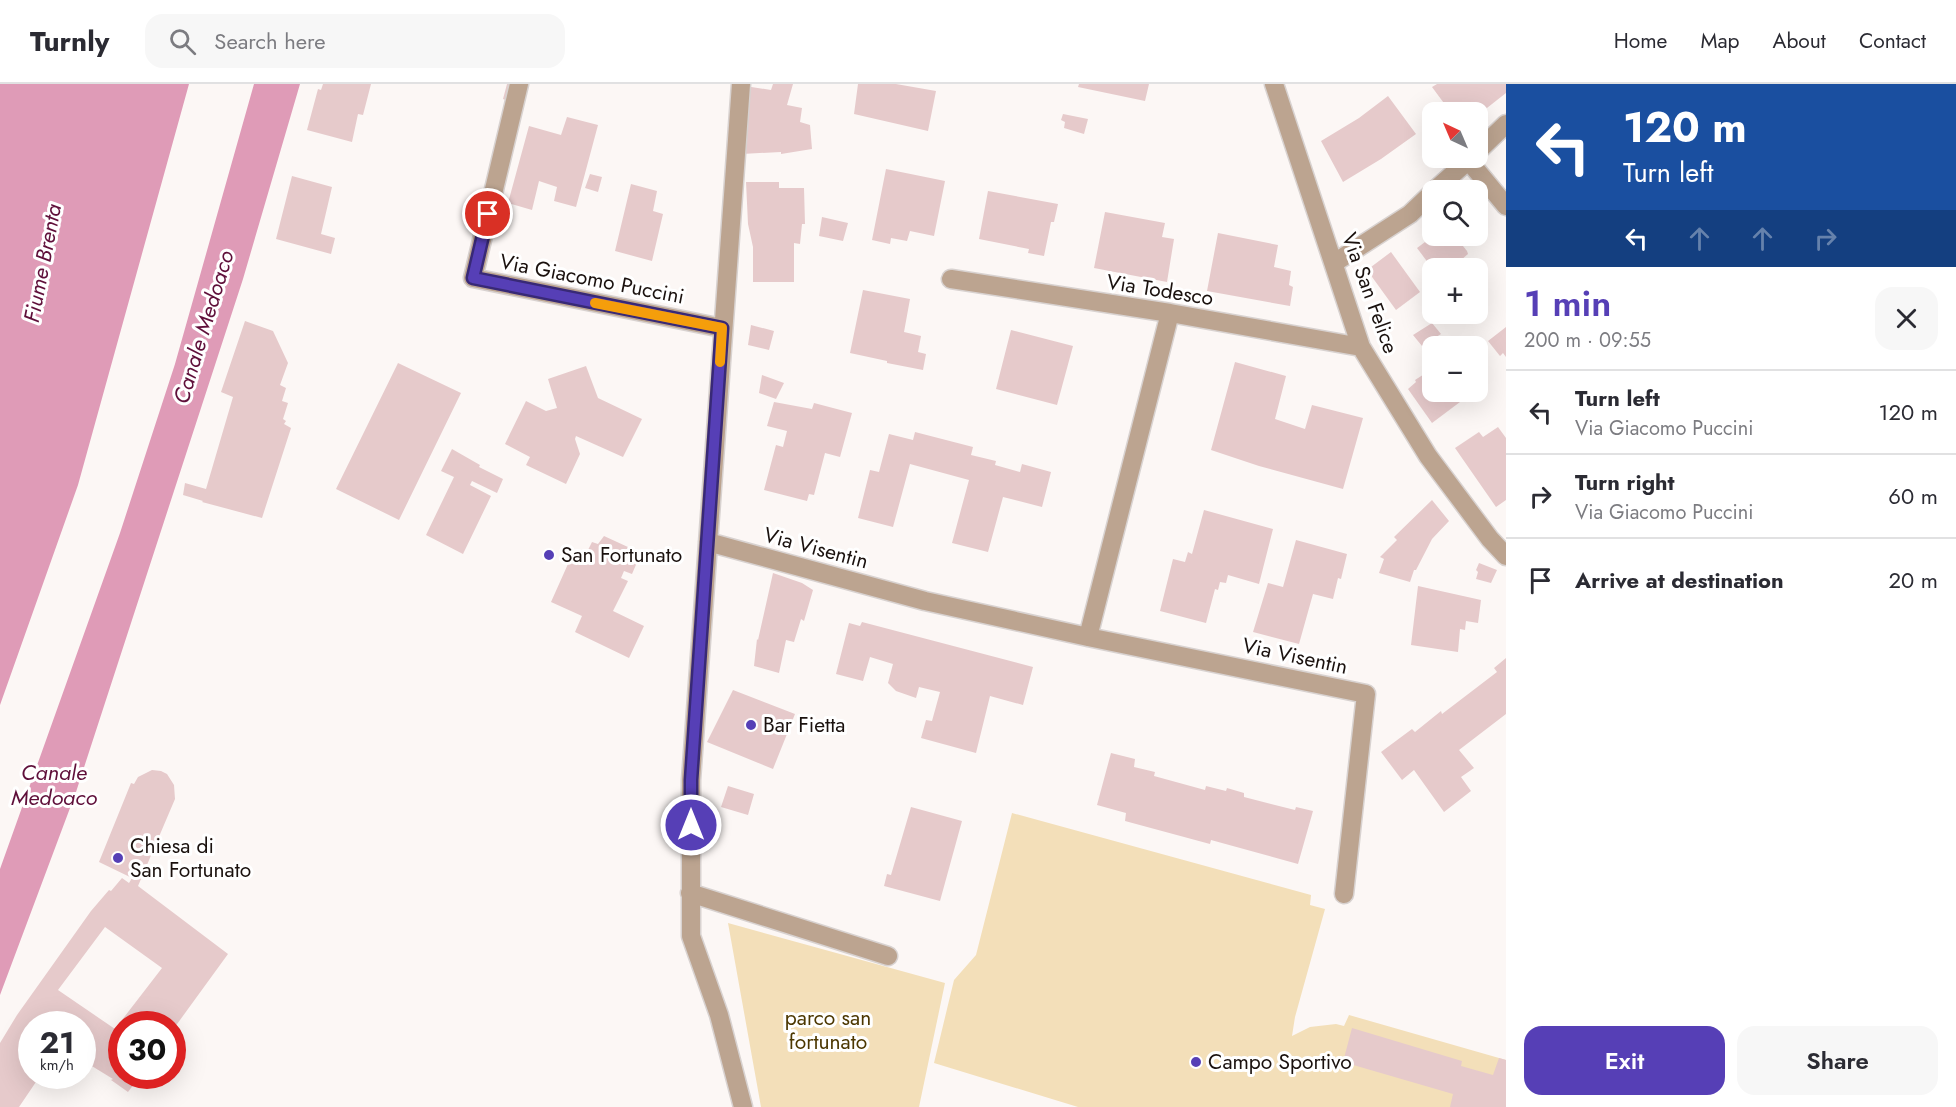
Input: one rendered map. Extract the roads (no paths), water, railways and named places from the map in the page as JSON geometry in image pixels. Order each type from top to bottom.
[{"type":"street","name":"Via Giacomo Puccini","points":[[519,84],[473,278],[722,328]]},
{"type":"street","points":[[741,84],[691,780],[690,893],[691,936],[718,1015],[743,1107]]},
{"type":"street","name":"Via San Felice","points":[[1274,84],[1361,348],[1428,456],[1490,539],[1506,556]]},
{"type":"street","points":[[1488,141],[1506,124]]},
{"type":"street","points":[[1447,180],[1459,168]]},
{"type":"street","points":[[1480,168],[1506,206]]},
{"type":"street","points":[[1334,263],[1410,214],[1422,203]]},
{"type":"street","name":"Via Todesco","points":[[951,279],[1170,313],[1361,348]]},
{"type":"street","points":[[1088,637],[1170,313]]},
{"type":"street","name":"Via Visentin","points":[[708,542],[925,601],[1366,694],[1344,894]]},
{"type":"street","points":[[690,893],[888,956]]},
{"type":"water","name":"Fiume Brenta","points":[[0,84],[189,84],[78,485],[0,705]]},
{"type":"water","name":"Canale Medoaco","points":[[254,84],[300,84],[243,279],[76,792],[0,995],[0,869],[120,533],[175,364]]},
{"type":"place","name":"San Fortunato","points":[[549,555]]},
{"type":"place","name":"Bar Fietta","points":[[751,725]]},
{"type":"place","name":"Chiesa di San Fortunato","points":[[118,858]]},
{"type":"place","name":"Campo Sportivo","points":[[1196,1062]]},
{"type":"park label","name":"parco san fortunato","points":[[828,1030]]}]
